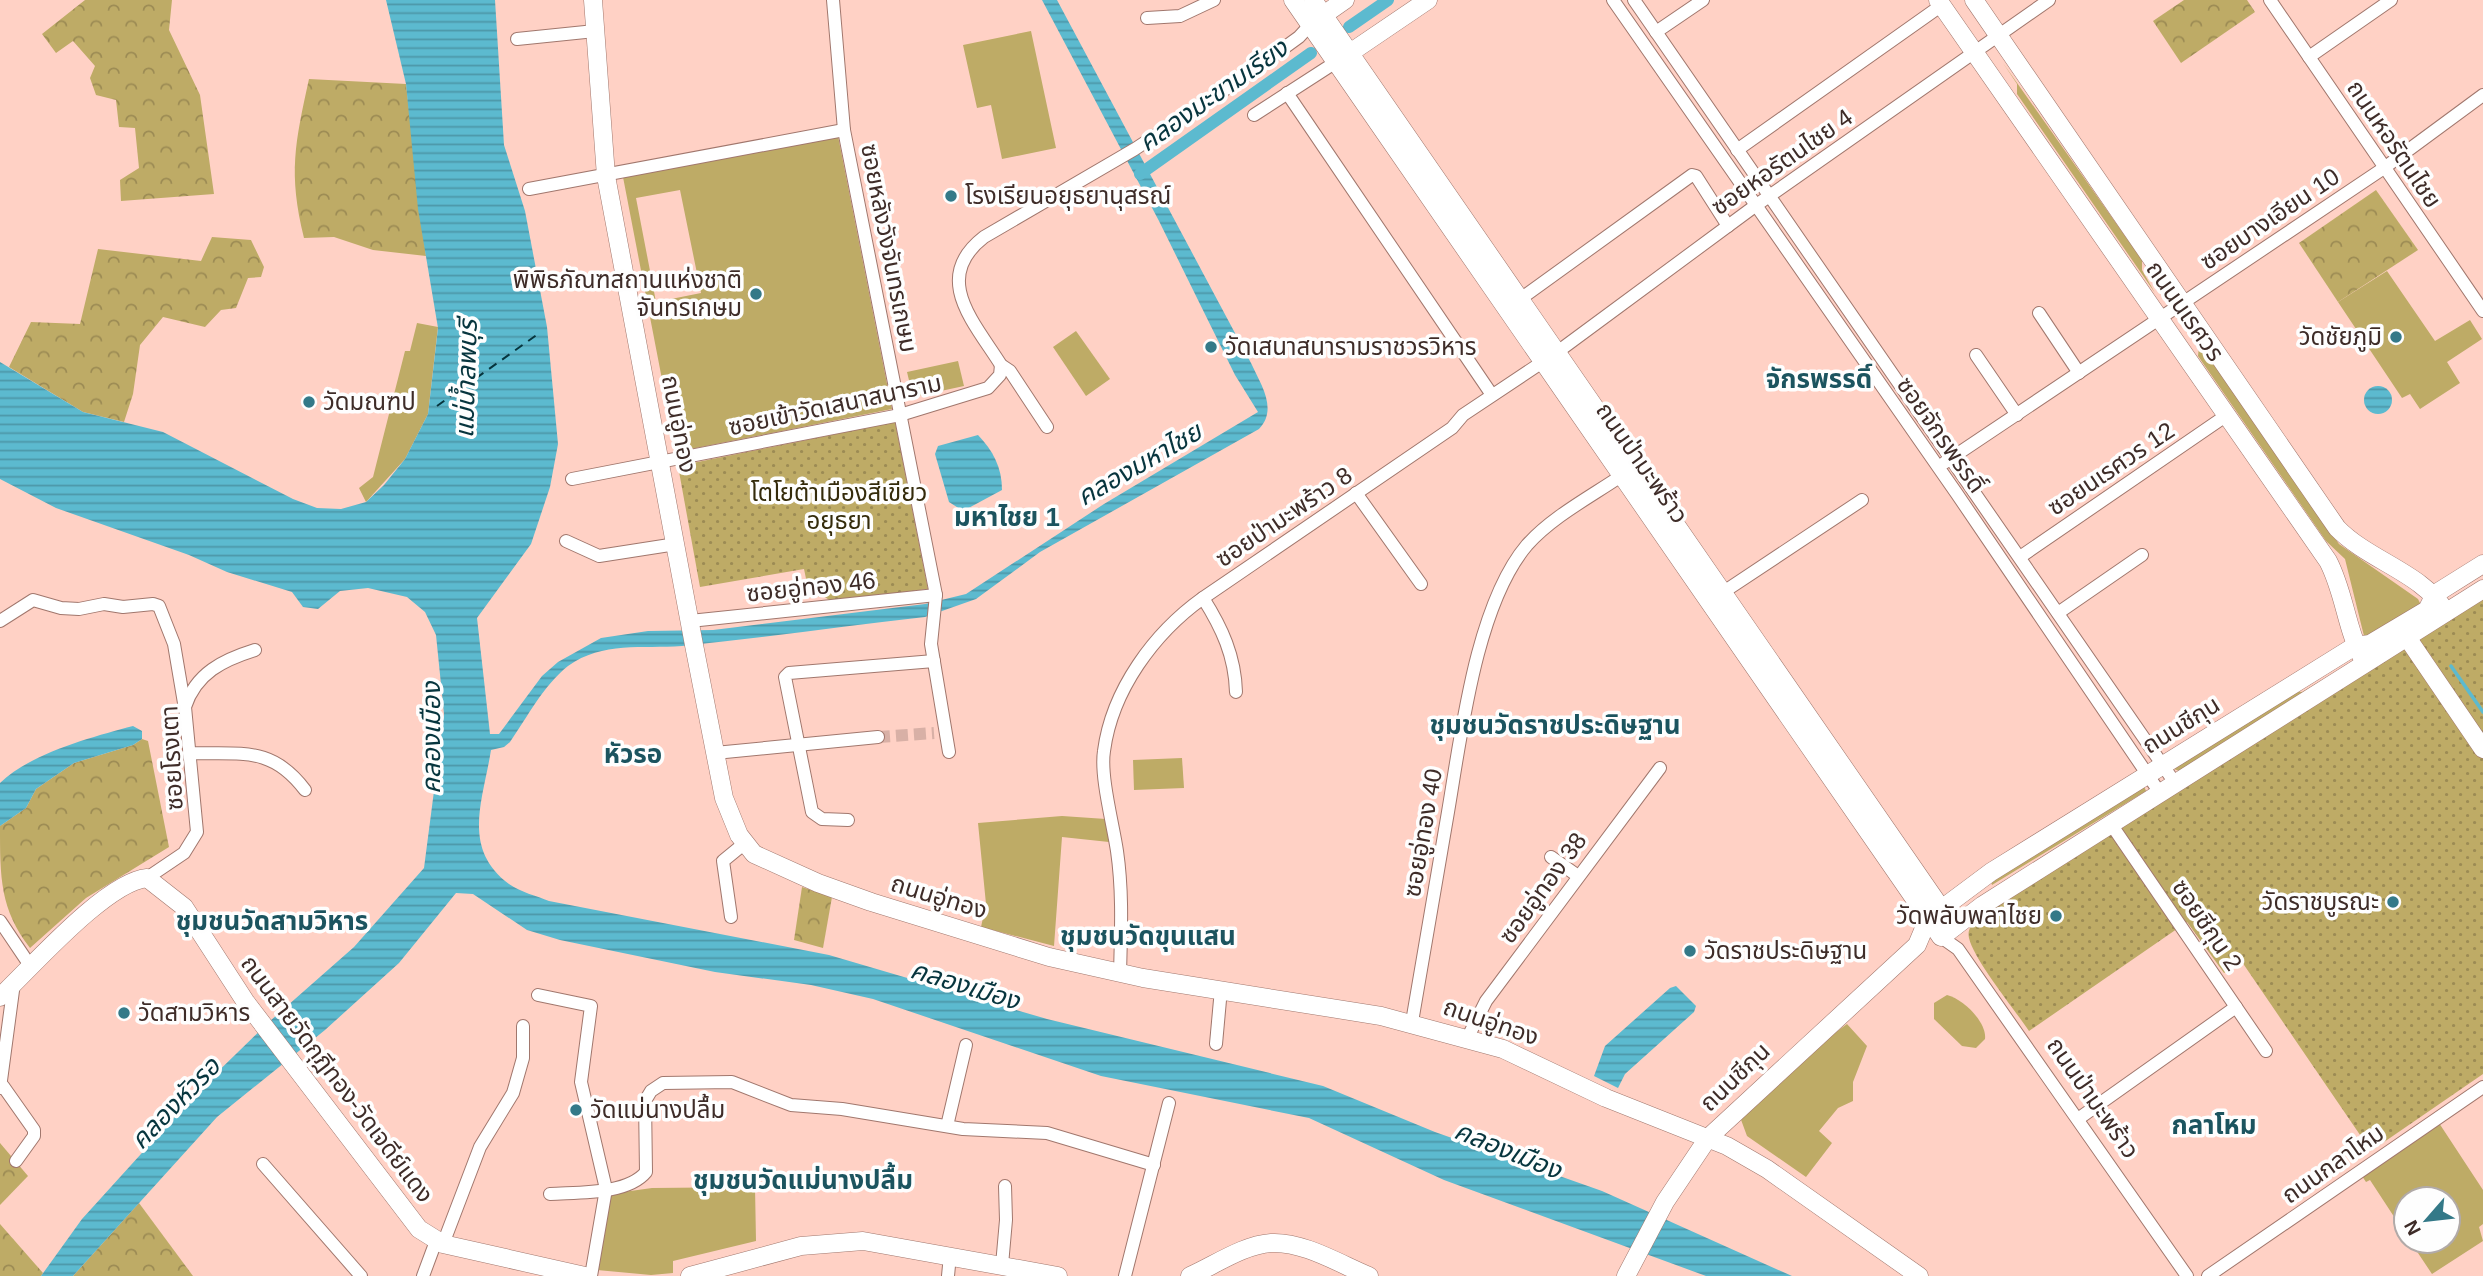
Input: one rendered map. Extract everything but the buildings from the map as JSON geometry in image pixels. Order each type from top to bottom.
[{"type":"main road","name":"ถนนอู่ทอง","points":[[593,0],[606,176],[724,797],[733,824],[754,854],[872,902],[1049,957],[1120,974],[1412,1022],[1468,1037],[1536,1063],[1648,1116],[1709,1138],[1767,1169],[1919,1276]]},
{"type":"main road","name":"ถนนป่ามะพร้าว","points":[[1293,0],[1316,20],[1549,357],[1722,593],[1934,914]]},
{"type":"main road","name":"ถนนป่ามะพร้าว","points":[[1312,0],[1316,20]]},
{"type":"main road","points":[[1316,20],[1345,0]]},
{"type":"main road","points":[[1342,58],[1428,0]]},
{"type":"main road","name":"ถนนนเรศวร","points":[[1974,0],[2337,528],[2368,554],[2435,594],[2446,612]]},
{"type":"main road","name":"ถนนนเรศวร","points":[[1940,2],[2332,568],[2355,646],[2365,663]]},
{"type":"main road","name":"ถนนป่ามะพร้าว","points":[[1342,58],[1519,300],[1549,357],[1621,476],[1948,932]]},
{"type":"main road","name":"ถนนชีกุน","points":[[1917,945],[1948,932],[1983,905],[2365,663],[2427,610],[2435,594],[2483,564]]},
{"type":"main road","name":"ถนนชีกุน","points":[[1630,1268],[1665,1202],[1709,1138],[1917,945],[1934,914],[1982,878],[2355,646],[2370,644],[2403,632],[2446,612],[2483,589]]},
{"type":"main road","points":[[2403,632],[2483,749]]},
{"type":"main road","points":[[0,997],[118,888],[136,879],[146,878]]},
{"type":"main road","name":"ถนนสายวัดกุฎีทอง-วัดเจดีย์แดง","points":[[146,878],[184,907],[245,1001],[419,1229],[439,1242],[550,1272],[585,1276]]},
{"type":"main road","points":[[690,1276],[741,1269],[822,1242],[863,1241],[950,1255],[1007,1269],[1058,1276]]},
{"type":"main road","points":[[1190,1276],[1242,1251],[1272,1243],[1288,1245],[1338,1270],[1368,1276]]},
{"type":"street","name":"ซอยหลังวังจันทรเกษม","points":[[833,0],[844,130],[936,598],[931,644],[940,732],[949,752]]},
{"type":"street","points":[[1147,18],[1180,16],[1214,0]]},
{"type":"street","name":"ซอยจักรพรรดิ์","points":[[1613,0],[2064,652],[2155,770]]},
{"type":"street","name":"ซอยจักรพรรดิ์","points":[[1633,0],[2020,557],[2078,643],[2167,788]]},
{"type":"street","points":[[1656,32],[1703,0]]},
{"type":"street","name":"ซอยหอรัตนไชย 4","points":[[1549,357],[1769,196],[2049,0]]},
{"type":"street","name":"ถนนหอรัตนไชย","points":[[2270,0],[2483,311]]},
{"type":"street","points":[[2309,57],[2390,0]]},
{"type":"street","points":[[1737,150],[1940,2]]},
{"type":"street","points":[[1047,427],[1010,371],[1001,365],[960,296],[957,284],[964,258],[984,237],[1114,162],[1247,75],[1316,20]]},
{"type":"street","points":[[517,39],[595,32]]},
{"type":"street","points":[[1254,115],[1342,58]]},
{"type":"street","points":[[1669,81],[1683,72]]},
{"type":"street","points":[[1287,93],[1492,395]]},
{"type":"street","name":"ซอยบางเอียน 10","points":[[1938,467],[2384,168],[2483,94]]},
{"type":"street","points":[[529,189],[844,130]]},
{"type":"street","points":[[1519,300],[1692,175],[1696,176],[1728,226]]},
{"type":"street","points":[[1814,292],[1829,282]]},
{"type":"street","points":[[2039,313],[2079,373]]},
{"type":"street","points":[[1976,355],[2017,415]]},
{"type":"street","name":"ซอยป่ามะพร้าว 8","points":[[1120,974],[1121,892],[1103,753],[1110,723],[1138,664],[1165,629],[1203,598],[1452,428],[1463,415],[1549,357]]},
{"type":"street","name":"ซอยเข้าวัดเสนาสนาราม","points":[[572,479],[900,415],[988,388],[1000,374],[1001,365]]},
{"type":"street","name":"ซอยนเรศวร 12","points":[[2020,557],[2227,415]]},
{"type":"street","name":"ซอยอู่ทอง 40","points":[[1412,1022],[1458,751],[1480,652],[1508,573],[1528,544],[1547,527],[1621,476]]},
{"type":"street","points":[[1356,493],[1421,584]]},
{"type":"street","points":[[1722,593],[1862,500]]},
{"type":"street","points":[[566,541],[599,556],[676,544]]},
{"type":"street","points":[[2058,614],[2142,555]]},
{"type":"street","name":"ซอยอู่ทอง 46","points":[[692,632],[936,598]]},
{"type":"street","points":[[1203,598],[1218,622],[1229,649],[1236,692]]},
{"type":"street","points":[[0,621],[33,600],[61,608],[79,609],[104,604],[122,607],[153,604],[159,606],[168,624],[185,707]]},
{"type":"street","points":[[2064,652],[2078,643]]},
{"type":"street","name":"ซอยโรงเตา","points":[[146,878],[184,853],[197,832],[185,707],[190,690],[201,677],[225,661],[255,650]]},
{"type":"street","points":[[848,820],[822,819],[812,812],[796,744],[786,675],[934,661]]},
{"type":"street","points":[[715,753],[878,737]]},
{"type":"street","points":[[189,753],[260,756],[277,761],[292,773],[305,790]]},
{"type":"street","name":"ซอยอู่ทอง 38","points":[[1468,1037],[1486,1001],[1660,768]]},
{"type":"street","name":"ซอยชีกุน 2","points":[[2111,824],[2266,1051]]},
{"type":"street","points":[[731,916],[723,860],[745,843]]},
{"type":"street","points":[[1551,857],[1578,876]]},
{"type":"street","points":[[0,921],[31,967]]},
{"type":"street","name":"ถนนป่ามะพร้าว","points":[[1948,932],[2188,1276]]},
{"type":"street","points":[[14,984],[1,1087],[34,1130],[34,1136],[16,1161]]},
{"type":"street","points":[[1216,1044],[1222,989]]},
{"type":"street","points":[[538,995],[591,1006],[581,1082],[606,1189],[591,1276]]},
{"type":"street","points":[[2078,1119],[2236,1007]]},
{"type":"street","points":[[423,1276],[480,1147],[513,1093],[523,1058],[523,1026]]},
{"type":"street","points":[[947,1126],[965,1045]]},
{"type":"street","points":[[550,1194],[606,1189],[640,1179],[646,1172],[645,1101],[651,1091],[663,1083],[732,1082],[791,1105],[842,1109],[947,1126],[1046,1133],[1154,1166]]},
{"type":"street","name":"ถนนกลาโหม","points":[[2208,1276],[2483,1087]]},
{"type":"street","points":[[1125,1276],[1169,1103]]},
{"type":"street","points":[[263,1164],[361,1276]]},
{"type":"street","points":[[1005,1186],[1007,1269]]},
{"type":"street","points":[[948,1276],[950,1255]]},
{"type":"green space","points":[[85,0],[172,0],[169,30],[200,95],[214,194],[121,201],[120,180],[139,168],[135,128],[119,127],[116,100],[96,95],[90,78],[95,66],[73,41],[56,53],[42,34]]},
{"type":"green space","points":[[2184,0],[2247,0],[2255,12],[2181,63],[2153,21]]},
{"type":"green space","points":[[1031,31],[1056,148],[1002,159],[991,105],[977,108],[963,45]]},
{"type":"green space","points":[[2003,63],[2142,260],[2142,270],[2155,293],[2017,94],[2017,84]]},
{"type":"green space","points":[[309,79],[406,84],[426,256],[373,250],[334,237],[304,238],[296,195],[295,158]]},
{"type":"green space","points":[[838,136],[892,409],[676,452],[623,177]],"holes":[[[680,190],[701,293],[656,302],[636,198]]]},
{"type":"green space","points":[[2376,190],[2418,250],[2338,302],[2299,243]]},
{"type":"green space","points":[[212,237],[251,240],[264,267],[261,277],[248,278],[236,308],[221,310],[205,327],[163,317],[140,345],[133,394],[124,422],[83,412],[9,367],[31,322],[80,324],[98,249],[201,261]]},
{"type":"green space","points":[[2387,271],[2435,341],[2470,320],[2482,339],[2447,362],[2460,383],[2420,409],[2410,394],[2402,398],[2338,302]]},
{"type":"green space","points":[[417,323],[438,327],[428,414],[405,459],[366,502],[359,488],[373,477],[405,351],[410,351]]},
{"type":"green space","points":[[2187,325],[2339,544],[2418,599],[2421,605],[2370,637],[2364,636],[2345,559],[2326,541],[2198,356],[2199,347]]},
{"type":"green space","points":[[1076,331],[1110,379],[1086,396],[1053,347]]},
{"type":"green space","points":[[958,361],[964,386],[913,397],[907,372]]},
{"type":"green space","name":"โตโยต้าเมืองสีเขียว อยุธยา","points":[[895,422],[928,589],[831,601],[823,596],[810,598],[804,569],[700,587],[678,466]]},
{"type":"green space","points":[[2483,598],[2483,1074],[2371,1151],[2242,962],[2224,973],[2187,922],[2029,1031],[1986,972],[1972,947],[1969,932],[1976,918]]},
{"type":"green space","points":[[2347,665],[2179,771],[2174,769],[2294,691],[2302,692]]},
{"type":"green space","points":[[142,739],[148,741],[169,847],[86,898],[30,948],[7,906],[0,862],[0,826],[26,808],[36,789],[74,763],[133,745]]},
{"type":"green space","points":[[1182,758],[1184,788],[1134,790],[1133,760]]},
{"type":"green space","points":[[2144,786],[2146,791],[1992,885],[1991,881]]},
{"type":"green space","points":[[1062,816],[1106,819],[1109,842],[1062,837],[1054,946],[981,927],[986,904],[978,823]]},
{"type":"green space","points":[[802,887],[832,897],[823,948],[794,940]]},
{"type":"green space","points":[[1947,995],[1967,1006],[1982,1026],[1985,1039],[1976,1048],[1962,1046],[1934,1019],[1934,1003]]},
{"type":"green space","points":[[1847,1024],[1867,1046],[1853,1082],[1853,1101],[1838,1108],[1819,1131],[1832,1143],[1806,1177],[1747,1136],[1740,1117],[1817,1046]]},
{"type":"green space","points":[[2439,1123],[2483,1190],[2483,1224],[2479,1227],[2483,1241],[2462,1255],[2462,1185],[2392,1185],[2392,1214],[2370,1180],[2366,1182],[2362,1176]]},
{"type":"green space","points":[[0,1143],[28,1176],[0,1205]]},
{"type":"green space","points":[[755,1187],[756,1241],[673,1261],[673,1273],[651,1275],[597,1270],[609,1194],[652,1188]]},
{"type":"green space","points":[[139,1203],[193,1276],[73,1276]]},
{"type":"green space","points":[[0,1224],[43,1273],[41,1276],[0,1276]]},
{"type":"green space","points":[[2419,1255],[2461,1255],[2432,1274]]},
{"type":"water","name":"แม่น้ำลพบุรี","points":[[386,0],[495,0],[504,145],[525,211],[547,327],[558,444],[550,487],[531,544],[477,618],[490,734],[499,734],[542,676],[558,662],[601,638],[648,631],[713,630],[925,604],[966,594],[1104,504],[1258,412],[1235,375],[1159,221],[1042,0],[1057,0],[1251,363],[1266,397],[1267,413],[1259,429],[1040,552],[976,599],[925,617],[682,646],[609,649],[581,658],[568,666],[543,692],[510,742],[504,747],[491,750],[481,805],[480,839],[494,870],[509,884],[549,901],[829,955],[1047,1019],[1323,1086],[1435,1132],[1602,1191],[1792,1276],[1706,1276],[1444,1180],[1309,1118],[1101,1076],[873,999],[811,985],[715,972],[560,940],[527,930],[473,894],[456,893],[399,963],[325,1030],[217,1117],[73,1276],[41,1276],[82,1219],[199,1090],[270,1021],[354,947],[424,868],[444,714],[436,635],[425,612],[407,597],[368,588],[340,591],[318,609],[303,607],[292,592],[227,572],[189,555],[56,508],[0,479],[0,362],[83,412],[163,432],[293,499],[317,508],[341,509],[366,502],[405,459],[428,414],[438,328],[418,209],[406,84]]},
{"type":"water","points":[[2378,386],[2388,390],[2392,400],[2388,410],[2378,414],[2368,410],[2364,400],[2368,390]]},
{"type":"water","points":[[978,435],[996,460],[1002,490],[963,511],[949,502],[935,454],[938,446]]},
{"type":"water","points":[[133,726],[142,731],[142,739],[133,745],[74,763],[36,789],[26,808],[0,826],[0,783],[13,772],[63,747]]},
{"type":"water","points":[[1676,986],[1696,1006],[1694,1012],[1625,1074],[1618,1088],[1594,1076],[1605,1046],[1670,988]]},
{"type":"waterway","name":"คลองมะขามเรียง","points":[[1349,27],[1388,0]]},
{"type":"waterway","name":"คลองมะขามเรียง","points":[[1140,174],[1311,53]]},
{"type":"waterway","points":[[2451,666],[2483,712]]},
{"type":"ferry route","points":[[437,406],[538,334]]},
{"type":"tunnel","points":[[878,737],[934,733]]},
{"type":"place","name":"โรงเรียนอยุธยานุสรณ์","points":[[951,196]]},
{"type":"place","name":"พิพิธภัณฑสถานแห่งชาติ จันทรเกษม","points":[[756,294]]},
{"type":"place","name":"วัดชัยภูมิ","points":[[2396,337]]},
{"type":"place","name":"วัดเสนาสนารามราชวรวิหาร","points":[[1211,347]]},
{"type":"place","name":"วัดมณฑป","points":[[309,402]]},
{"type":"place","name":"วัดราชบูรณะ","points":[[2393,902]]},
{"type":"place","name":"วัดพลับพลาไชย","points":[[2056,916]]},
{"type":"place","name":"วัดราชประดิษฐาน","points":[[1690,951]]},
{"type":"place","name":"วัดสามวิหาร","points":[[124,1013]]},
{"type":"place","name":"วัดแม่นางปลื้ม","points":[[576,1110]]},
{"type":"district","name":"จักรพรรดิ์","points":[[1819,379]]},
{"type":"district","name":"มหาไชย 1","points":[[1007,517]]},
{"type":"district","name":"ชุมชนวัดราชประดิษฐาน","points":[[1555,725]]},
{"type":"district","name":"หัวรอ","points":[[633,754]]},
{"type":"district","name":"ชุมชนวัดสามวิหาร","points":[[272,921]]},
{"type":"district","name":"ชุมชนวัดขุนแสน","points":[[1148,936]]},
{"type":"district","name":"กลาโหม","points":[[2214,1125]]},
{"type":"district","name":"ชุมชนวัดแม่นางปลื้ม","points":[[803,1180]]},
{"type":"water label","name":"คลองมหาไชย","points":[[1139,464]]},
{"type":"water label","name":"คลองเมือง","points":[[431,738]]},
{"type":"water label","name":"คลองเมือง","points":[[965,985]]},
{"type":"water label","name":"คลองหัวรอ","points":[[175,1103]]},
{"type":"water label","name":"คลองเมือง","points":[[1508,1150]]}]
